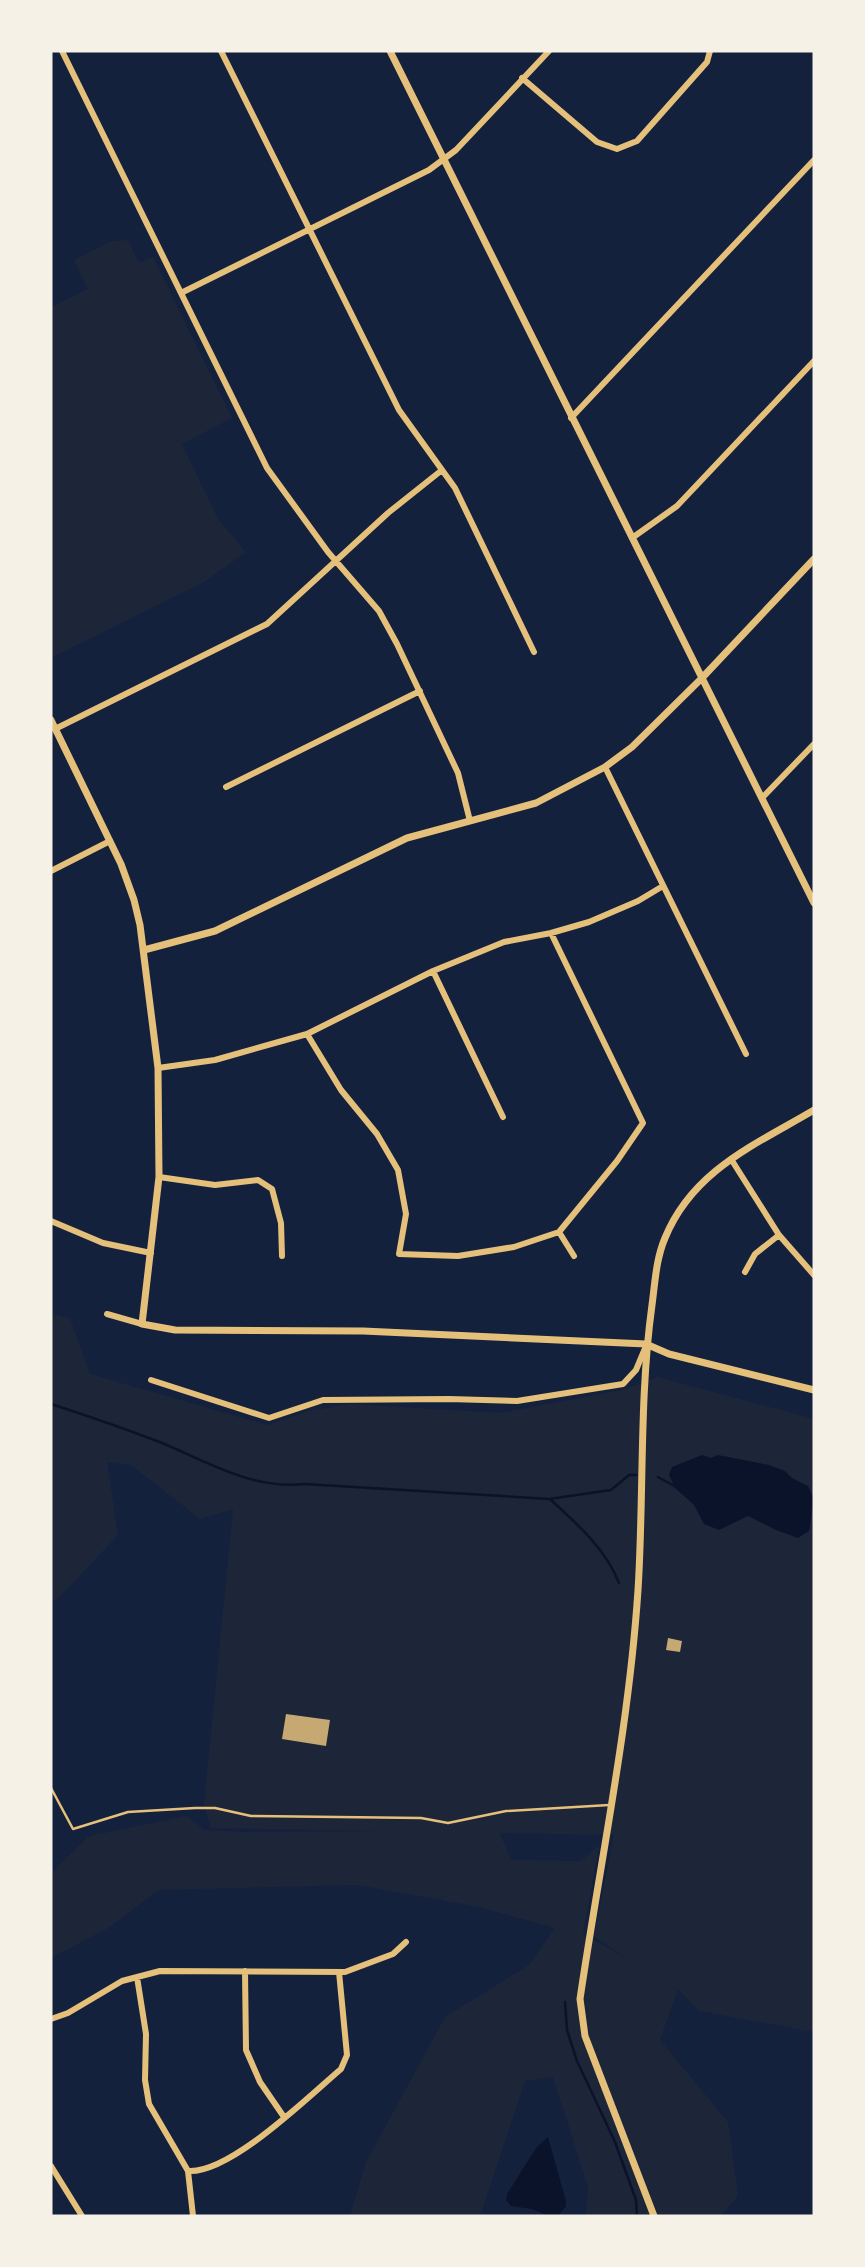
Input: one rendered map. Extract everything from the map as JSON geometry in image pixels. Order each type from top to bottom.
[{"type":"street","points":[[62,51],[267,468],[336,561],[379,611],[420,691],[462,783],[470,821]]},
{"type":"street","points":[[221,51],[399,410],[455,488],[534,652]]},
{"type":"street","points":[[390,51],[814,903]]},
{"type":"street","points":[[181,293],[444,161],[549,51]]},
{"type":"street","points":[[522,78],[597,142],[617,149],[638,141],[707,62],[710,51]]},
{"type":"street","points":[[571,418],[814,160]]},
{"type":"street","points":[[632,538],[677,506],[814,361]]},
{"type":"street","points":[[55,729],[267,624],[410,494],[442,470]]},
{"type":"street","points":[[144,950],[215,931],[407,838],[536,803],[605,767],[632,747],[701,679],[814,559]]},
{"type":"street","points":[[226,787],[420,691]]},
{"type":"street","points":[[51,720],[110,841],[134,900],[144,950],[159,1068],[159,1177],[142,1324]]},
{"type":"street","points":[[762,798],[814,744]]},
{"type":"street","points":[[605,767],[746,1054]]},
{"type":"street","points":[[51,871],[110,841]]},
{"type":"street","points":[[159,1068],[215,1060],[307,1034],[433,971],[504,942],[589,922],[638,901],[663,886]]},
{"type":"street","points":[[307,1034],[341,1090],[377,1134],[398,1170],[406,1214],[399,1254],[458,1256],[513,1247],[559,1232],[617,1161],[643,1123],[551,933]]},
{"type":"street","points":[[433,971],[503,1117]]},
{"type":"street","points":[[654,2216],[585,2036],[581,2017],[582,1988],[624,1711],[637,1597],[646,1344],[664,1239],[692,1194],[709,1174],[814,1110]]},
{"type":"street","points":[[731,1159],[779,1235],[814,1275]]},
{"type":"street","points":[[159,1177],[215,1185],[258,1180],[272,1189],[281,1223],[282,1256]]},
{"type":"street","points":[[51,1221],[103,1243],[151,1253]]},
{"type":"street","points":[[559,1232],[574,1256]]},
{"type":"street","points":[[745,1272],[755,1254],[779,1235]]},
{"type":"street","points":[[107,1314],[175,1330],[363,1331],[646,1344],[669,1354],[814,1390]]},
{"type":"street","points":[[151,1380],[270,1418],[323,1400],[517,1401],[623,1384],[636,1370],[646,1344]]},
{"type":"street","points":[[51,2019],[68,2013],[121,1981],[160,1971],[345,1972],[393,1954],[406,1942]]},
{"type":"street","points":[[245,1971],[246,2050],[260,2082],[284,2117]]},
{"type":"street","points":[[188,2171],[200,2172],[243,2151],[341,2069],[347,2055],[339,1972]]},
{"type":"street","points":[[137,1977],[146,2034],[145,2080],[149,2104],[188,2171],[193,2216]]},
{"type":"street","points":[[51,2165],[82,2216]]},
{"type":"lane","points":[[51,1788],[73,1829],[128,1812],[195,1808],[215,1808],[251,1816],[421,1818],[448,1823],[506,1811],[610,1805]]},
{"type":"shaded area","points":[[128,240],[139,263],[153,257],[232,418],[182,444],[218,519],[246,552],[204,582],[51,658],[51,307],[88,289],[74,260],[112,241]]},
{"type":"shaded area","points":[[51,1314],[70,1318],[90,1374],[267,1425],[308,1411],[351,1404],[500,1413],[626,1389],[657,1377],[814,1419],[814,2032],[699,2011],[678,1989],[660,2040],[728,2122],[738,2196],[721,2216],[586,2216],[588,2187],[553,2077],[525,2081],[480,2216],[350,2216],[366,2162],[445,2017],[529,1965],[555,1928],[479,1907],[358,1885],[158,1890],[110,1927],[51,1958],[51,1873],[89,1836],[187,1816],[205,1830],[380,1831],[211,1828],[204,1805],[233,1509],[200,1519],[131,1465],[107,1462],[118,1535],[59,1598],[51,1602]],"holes":[[[500,1833],[614,1835],[594,1936],[626,1958],[583,1934],[599,1845],[581,1861],[511,1860]]]},
{"type":"shaded area","points":[[702,1455],[711,1458],[718,1455],[769,1465],[785,1471],[808,1486],[814,1499],[809,1531],[798,1538],[748,1516],[719,1530],[704,1524],[694,1505],[675,1488],[669,1475],[672,1467]]},
{"type":"shaded area","points":[[548,2137],[566,2201],[566,2206],[558,2216],[511,2206],[506,2200],[507,2194],[536,2148]]},
{"type":"building","points":[[668,1638],[682,1641],[680,1652],[666,1650]]},
{"type":"building","points":[[286,1714],[330,1720],[326,1746],[282,1739]]},
{"type":"waterway","points":[[51,1404],[148,1438],[231,1473],[267,1483],[549,1499],[611,1490],[629,1475],[636,1475]]},
{"type":"waterway","points":[[658,1477],[676,1487]]},
{"type":"waterway","points":[[551,1500],[599,1548],[619,1583]]},
{"type":"waterway","points":[[565,2002],[567,2030],[577,2061],[615,2142],[636,2200],[637,2216]]}]
